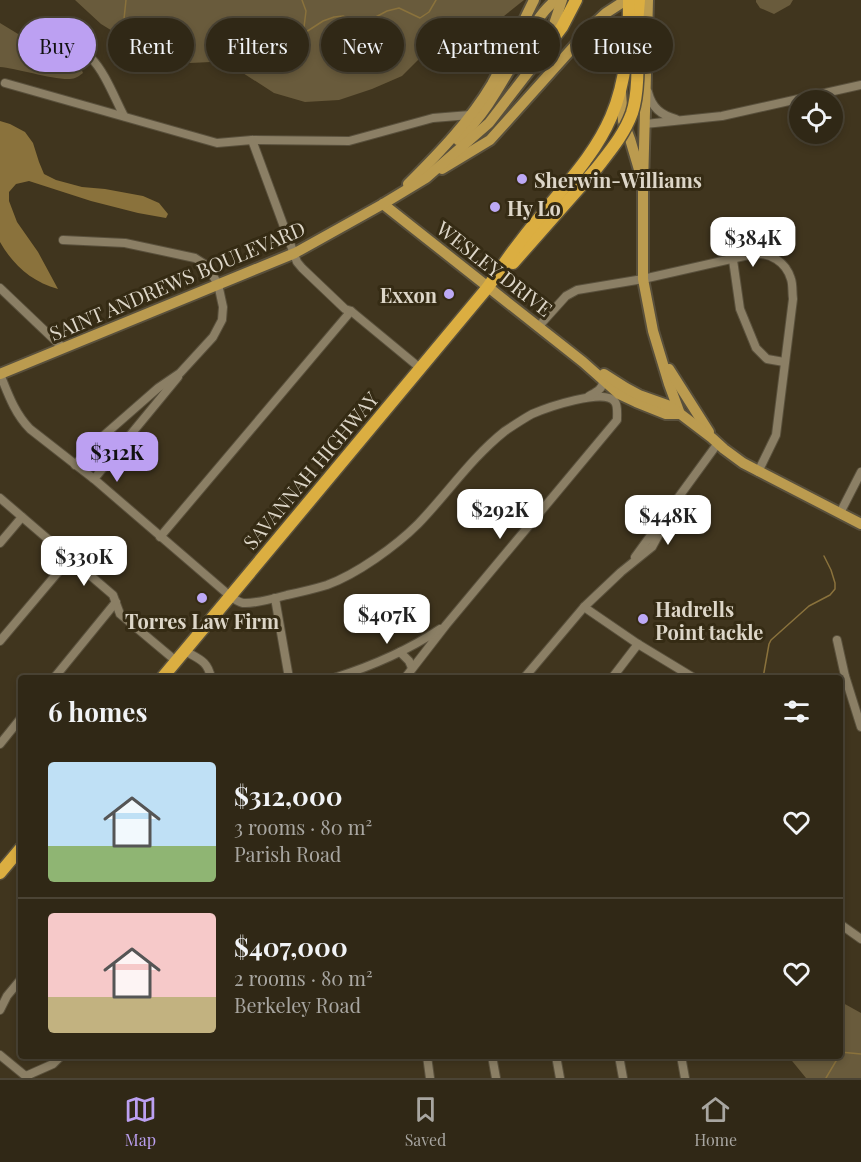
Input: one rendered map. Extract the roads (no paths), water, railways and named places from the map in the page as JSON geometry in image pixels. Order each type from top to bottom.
[{"type":"highway","points":[[560,30],[576,0]]},
{"type":"highway","name":"SAVANNAH HIGHWAY","points":[[165,675],[488,287],[504,262],[594,150],[611,117],[621,88],[629,36],[627,0]]},
{"type":"highway","name":"SAVANNAH HIGHWAY","points":[[488,287],[508,269],[596,169],[622,134],[631,114],[637,87],[639,0]]},
{"type":"highway","points":[[0,873],[18,852]]},
{"type":"main road","name":"SAINT ANDREWS BOULEVARD","points":[[396,195],[467,119],[491,84],[534,0]]},
{"type":"main road","points":[[427,164],[454,144],[485,111],[537,20],[556,0]]},
{"type":"main road","name":"SAINT ANDREWS BOULEVARD","points":[[556,18],[562,0]]},
{"type":"main road","points":[[426,178],[490,141],[594,24],[606,13],[627,0]]},
{"type":"main road","points":[[648,0],[643,279],[653,331],[680,414],[733,456],[758,472],[861,524]]},
{"type":"main road","name":"SAINT ANDREWS BOULEVARD","points":[[0,374],[295,253],[383,204],[426,178],[489,123],[528,72]]},
{"type":"main road","points":[[621,88],[622,114],[643,185]]},
{"type":"main road","points":[[622,114],[635,123],[645,123]]},
{"type":"main road","name":"WESLEY DRIVE","points":[[383,204],[583,362],[619,394],[666,414],[680,414]]},
{"type":"main road","points":[[661,355],[715,440]]},
{"type":"main road","name":"WESLEY DRIVE","points":[[583,362],[639,395],[670,406],[680,414]]},
{"type":"main road","points":[[639,395],[663,393],[669,384]]},
{"type":"street","points":[[96,65],[124,116]]},
{"type":"street","points":[[5,83],[217,143],[252,140],[349,141],[433,118],[456,115],[467,119]]},
{"type":"street","points":[[646,84],[652,104],[658,111],[681,121]]},
{"type":"street","points":[[645,123],[722,116],[861,85]]},
{"type":"street","points":[[252,140],[297,262],[345,309],[351,311],[420,368]]},
{"type":"street","points":[[63,240],[125,243],[195,258],[206,265],[218,284],[223,307],[222,320],[213,337],[180,373],[94,479]]},
{"type":"street","points":[[539,327],[566,296],[577,290],[643,279],[760,254],[769,256],[785,266],[792,280],[793,299],[776,435],[758,472]]},
{"type":"street","points":[[733,260],[740,309],[756,348],[767,359],[784,362]]},
{"type":"street","points":[[0,288],[63,348]]},
{"type":"street","points":[[160,537],[351,311]]},
{"type":"street","points":[[75,465],[94,444],[158,388],[180,373]]},
{"type":"street","points":[[0,374],[16,413],[30,429],[94,479],[230,596],[243,603],[275,598],[328,584],[345,577],[373,560],[399,542],[419,523],[472,461],[490,444],[531,415],[598,392],[603,381]]},
{"type":"street","points":[[407,675],[617,420],[616,404],[613,400],[599,397],[584,398]]},
{"type":"street","points":[[628,566],[667,513],[715,440]]},
{"type":"street","points":[[840,513],[861,472]]},
{"type":"street","points":[[0,498],[113,595],[120,614],[181,656],[205,663],[211,675]]},
{"type":"street","points":[[527,675],[584,607],[652,547],[665,523],[667,513]]},
{"type":"street","points":[[0,543],[22,517]]},
{"type":"street","points":[[0,641],[70,558]]},
{"type":"street","points":[[275,598],[288,675]]},
{"type":"street","points":[[56,675],[117,602]]},
{"type":"street","points":[[584,607],[638,645],[689,675]]},
{"type":"street","points":[[344,675],[421,642],[446,625]]},
{"type":"street","points":[[837,640],[843,675]]},
{"type":"street","points":[[614,675],[638,645]]},
{"type":"street","points":[[400,652],[409,660],[412,668]]},
{"type":"street","points":[[843,677],[861,727]]},
{"type":"street","points":[[0,744],[18,722]]},
{"type":"street","points":[[843,926],[861,939]]},
{"type":"street","points":[[0,1010],[7,996],[18,983]]},
{"type":"street","points":[[0,1054],[27,1077],[59,1059]]},
{"type":"street","points":[[427,1059],[430,1078]]},
{"type":"street","points":[[493,1059],[496,1078]]},
{"type":"street","points":[[557,1059],[560,1078]]},
{"type":"street","points":[[620,1059],[623,1078]]},
{"type":"street","points":[[682,1059],[685,1078]]},
{"type":"street","points":[[14,1078],[16,1068]]},
{"type":"waterway","points":[[124,18],[126,0]]},
{"type":"waterway","points":[[302,0],[306,11],[304,27],[306,32],[334,17],[343,16],[358,23],[399,8],[420,18],[429,12],[436,0]]},
{"type":"waterway","points":[[764,675],[771,640],[809,606],[830,595],[835,589],[831,570],[824,556]]},
{"type":"waterway","points":[[843,1052],[861,1054]]},
{"type":"waterway","points":[[826,1078],[837,1059]]},
{"type":"place","name":"Sherwin-Williams","points":[[522,179]]},
{"type":"place","name":"Hy Lo","points":[[495,207]]},
{"type":"place","name":"Exxon","points":[[449,294]]},
{"type":"place","name":"Torres Law Firm","points":[[202,598]]},
{"type":"place","name":"Hadrells Point tackle","points":[[643,619]]}]
